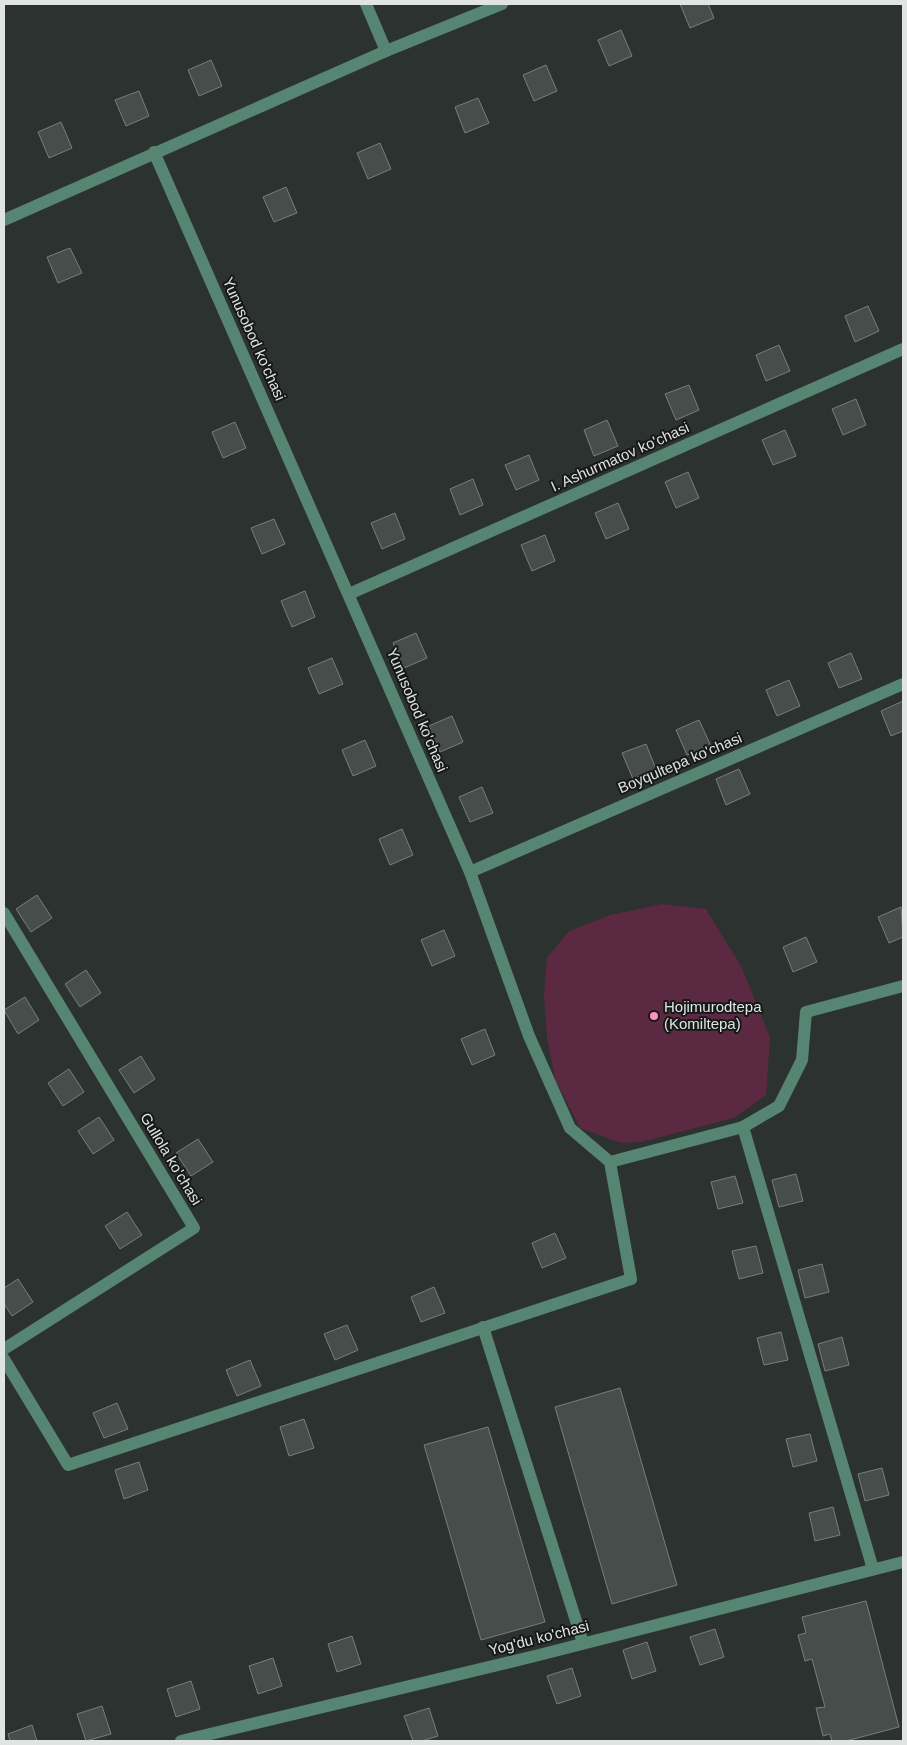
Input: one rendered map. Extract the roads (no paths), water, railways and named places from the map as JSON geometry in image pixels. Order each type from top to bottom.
[{"type":"street","points":[[366,4],[386,51]]},
{"type":"street","points":[[4,220],[386,51],[502,4]]},
{"type":"street","name":"Yunusobod ko'chasi","points":[[154,152],[470,872],[529,1036],[570,1128],[610,1162]]},
{"type":"street","name":"I. Ashurmatov ko'chasi","points":[[349,594],[903,349]]},
{"type":"street","name":"Boyqultepa ko'chasi","points":[[470,872],[903,684]]},
{"type":"street","name":"Gullola ko'chasi","points":[[4,913],[194,1228],[4,1349]]},
{"type":"street","points":[[4,1359],[68,1464],[631,1279],[610,1162],[743,1127],[780,1106],[802,1060],[806,1012],[903,986]]},
{"type":"street","points":[[743,1127],[873,1569]]},
{"type":"street","points":[[483,1327],[582,1643]]},
{"type":"street","name":"Yog'du ko'chasi","points":[[181,1741],[903,1562]]},
{"type":"place","name":"Hojimurodtepa (Komiltepa)","points":[[654,1016]]}]
